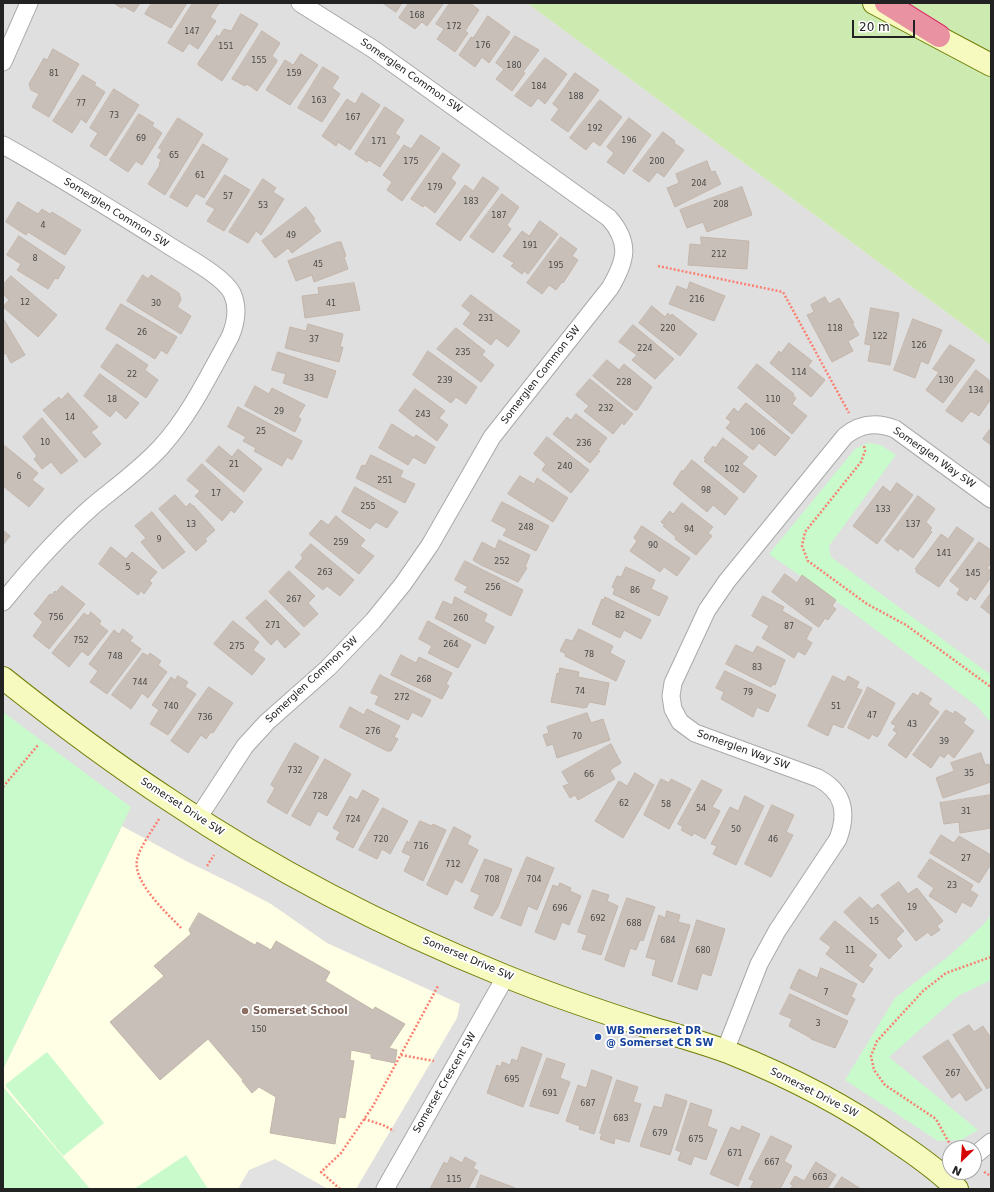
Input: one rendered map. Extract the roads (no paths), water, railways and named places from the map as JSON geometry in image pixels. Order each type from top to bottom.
[{"type":"highway","points":[[886,3],[938,36]]},
{"type":"street","points":[[3,62],[29,3]]},
{"type":"street","name":"Somerglen Common SW","points":[[198,818],[245,746],[267,722],[338,657],[374,621],[403,584],[430,545],[492,437],[610,288],[621,270],[624,261],[623,241],[618,228],[609,218],[373,49],[300,3]]},
{"type":"street","points":[[874,3],[991,65]]},
{"type":"street","name":"Somerglen Common SW","points":[[3,145],[86,194],[214,274],[232,292],[237,307],[234,327],[230,337],[182,421],[160,447],[136,471],[94,505],[56,541],[3,602]]},
{"type":"street","name":"Somerglen Way SW","points":[[725,1051],[759,964],[777,931],[838,839],[844,823],[843,808],[838,795],[828,783],[695,733],[680,722],[673,709],[671,696],[673,682],[707,610],[727,582],[845,436],[858,427],[877,424],[895,429],[991,499]]},
{"type":"street","name":"Somerset Drive SW","points":[[3,678],[58,721],[170,801],[324,891],[402,931],[506,976],[595,1010],[725,1051],[792,1079],[865,1119],[955,1181]]},
{"type":"street","name":"Somerset Crescent SW","points":[[385,1189],[506,976]]},
{"type":"street","points":[[982,1149],[991,1142]]},
{"type":"place","name":"Somerset School","points":[[245,1011]]},
{"type":"place","name":"WB Somerset DR @ Somerset CR SW","points":[[598,1037]]}]
